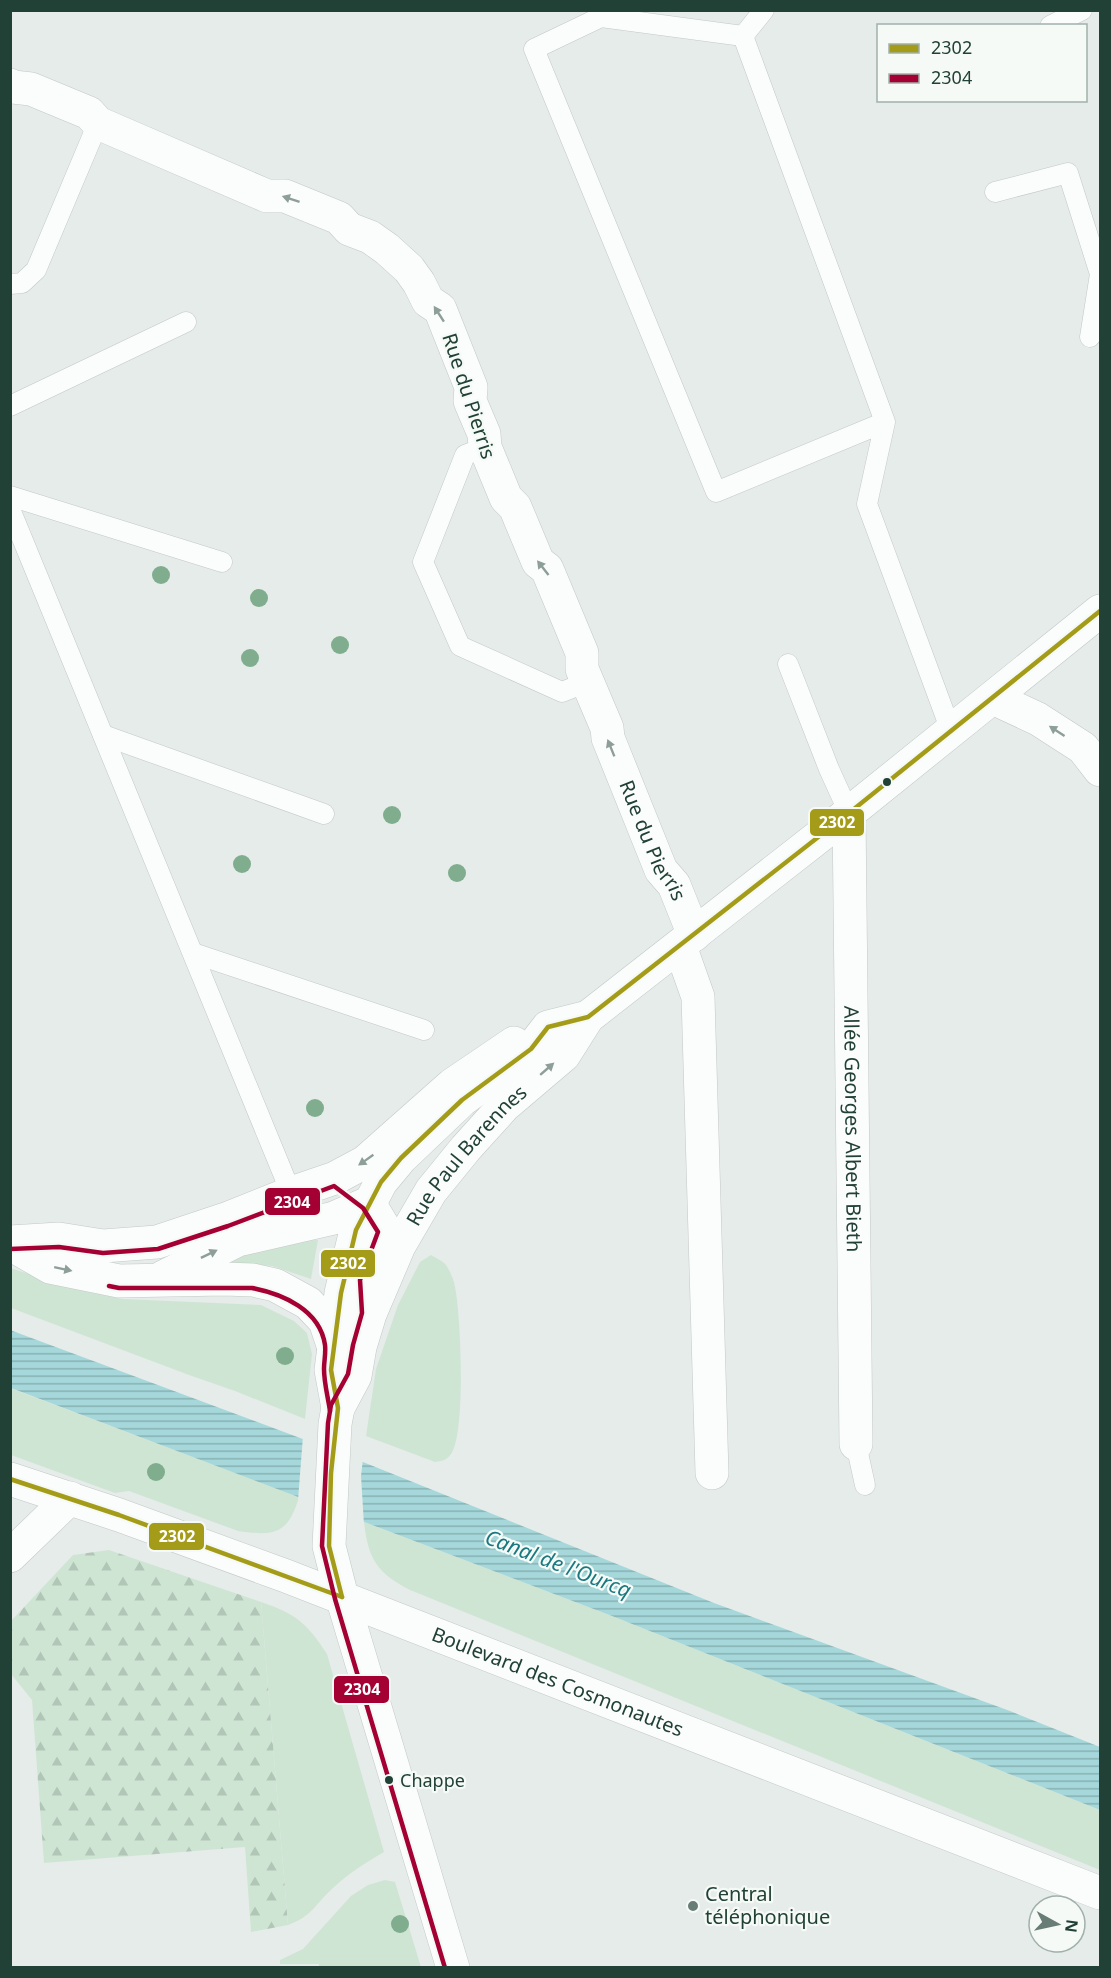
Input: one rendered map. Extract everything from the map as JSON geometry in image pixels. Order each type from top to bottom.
[{"type":"street","name":"Rue du Pierris","points":[[10,85],[31,89],[89,113],[98,123],[267,196],[285,196],[339,218],[349,229],[370,237],[387,249],[409,269],[428,301],[440,309],[471,387],[470,401],[484,434],[485,447],[506,498],[515,507],[538,562],[546,569],[582,653],[582,669],[607,728],[608,738],[661,870],[674,885],[687,940],[698,998],[712,1473]]},
{"type":"street","name":"Rue Paul Barennes","points":[[336,1416],[355,1376],[360,1347],[370,1314],[399,1246],[431,1191],[504,1106],[564,1055],[588,1017],[849,813],[1101,611]]},
{"type":"street","points":[[993,698],[1038,719],[1083,748],[1101,770]]},
{"type":"street","name":"Allée Georges Albert Bieth","points":[[849,813],[856,1444]]},
{"type":"street","name":"Rue Paul Barennes","points":[[10,1243],[58,1239],[103,1246],[157,1242],[226,1220],[291,1193],[335,1178],[365,1162],[452,1085],[524,1036],[588,1017]]},
{"type":"street","name":"Rue Paul Barennes","points":[[336,1416],[331,1370],[340,1293],[356,1230],[369,1203],[381,1182],[401,1158],[462,1100],[531,1049],[548,1027]]},
{"type":"street","points":[[335,1178],[369,1203],[412,1223]]},
{"type":"street","name":"Rue Paul Barennes","points":[[369,1203],[386,1231],[368,1281],[370,1314]]},
{"type":"street","points":[[157,1280],[238,1240],[334,1218],[369,1203]]},
{"type":"street","points":[[10,1243],[50,1267],[119,1281],[253,1280],[275,1285],[308,1303],[325,1321],[333,1345]]},
{"type":"street","points":[[336,1416],[329,1546],[342,1597],[453,1968]]},
{"type":"street","name":"Boulevard des Cosmonautes","points":[[10,1479],[119,1515],[342,1597],[1101,1893]]},
{"type":"street","points":[[10,1556],[70,1498]]},
{"type":"lane","points":[[742,36],[764,10]]},
{"type":"lane","points":[[1054,24],[1082,10]]},
{"type":"lane","points":[[742,36],[601,17],[534,50],[716,492],[885,422]]},
{"type":"lane","points":[[742,36],[885,422],[867,504],[951,731]]},
{"type":"lane","points":[[10,284],[22,283],[36,270],[98,123]]},
{"type":"lane","points":[[995,192],[1068,173],[1100,274],[1090,337]]},
{"type":"lane","points":[[10,406],[186,322]]},
{"type":"lane","points":[[485,447],[465,455],[423,562],[460,646],[562,692],[587,682]]},
{"type":"lane","points":[[10,496],[222,562]]},
{"type":"lane","points":[[10,509],[291,1193]]},
{"type":"lane","points":[[789,664],[829,769],[849,813]]},
{"type":"lane","points":[[104,735],[324,814]]},
{"type":"lane","points":[[193,953],[424,1030]]},
{"type":"lane","points":[[856,1444],[865,1485]]},
{"type":"green space","points":[[318,1240],[311,1279],[272,1266],[226,1262],[271,1247]]},
{"type":"green space","points":[[431,1255],[446,1265],[452,1276],[459,1322],[461,1373],[456,1442],[448,1458],[435,1462],[366,1436],[376,1369],[398,1305],[420,1262]]},
{"type":"green space","points":[[10,1268],[84,1291],[123,1299],[261,1305],[294,1321],[307,1333],[312,1354],[305,1419],[11,1308]]},
{"type":"green space","points":[[10,1388],[299,1497],[295,1510],[290,1519],[278,1530],[261,1533],[238,1531],[129,1491],[115,1493],[11,1455]]},
{"type":"green space","points":[[364,1522],[612,1616],[1100,1810],[1100,1870],[410,1590],[389,1577],[376,1564],[368,1546]]},
{"type":"green space","points":[[109,1550],[261,1602],[288,1925],[251,1932],[245,1847],[44,1863],[32,1700],[11,1674],[11,1621],[73,1555]]},
{"type":"green space","points":[[261,1602],[299,1620],[313,1634],[327,1654],[384,1852],[345,1877],[309,1914],[288,1925]]},
{"type":"green space","points":[[385,1880],[395,1882],[421,1967],[319,1968],[319,1964],[280,1964],[280,1960],[303,1949],[351,1896],[368,1885]]},
{"type":"water","name":"Canal de l'Ourcq","points":[[10,1330],[343,1454],[714,1603],[1010,1711],[1100,1747],[1100,1810],[612,1616],[11,1388]]},
{"type":"pier","points":[[303,1436],[363,1459],[361,1476],[364,1525],[298,1500]]},
{"type":"transit line","name":"2302","points":[[342,1597],[329,1546],[331,1473],[338,1408],[331,1370],[341,1293],[356,1230],[381,1182],[401,1158],[462,1100],[531,1049],[548,1027],[588,1017],[849,813],[1100,611]]},
{"type":"transit line","name":"2304","points":[[10,1249],[59,1247],[103,1253],[158,1249],[228,1226],[334,1186],[363,1208],[378,1232],[360,1280],[362,1313],[348,1374],[331,1405],[328,1423],[322,1546],[335,1599],[445,1968]]},
{"type":"transit line","name":"2304","points":[[109,1286],[119,1288],[252,1288],[287,1299],[308,1313],[322,1333],[325,1348],[325,1380],[330,1411]]},
{"type":"transit line","name":"2302","points":[[10,1479],[119,1515],[342,1597]]},
{"type":"place","name":"Chappe","points":[[389,1780]]},
{"type":"place","name":"Central téléphonique","points":[[693,1906]]}]
